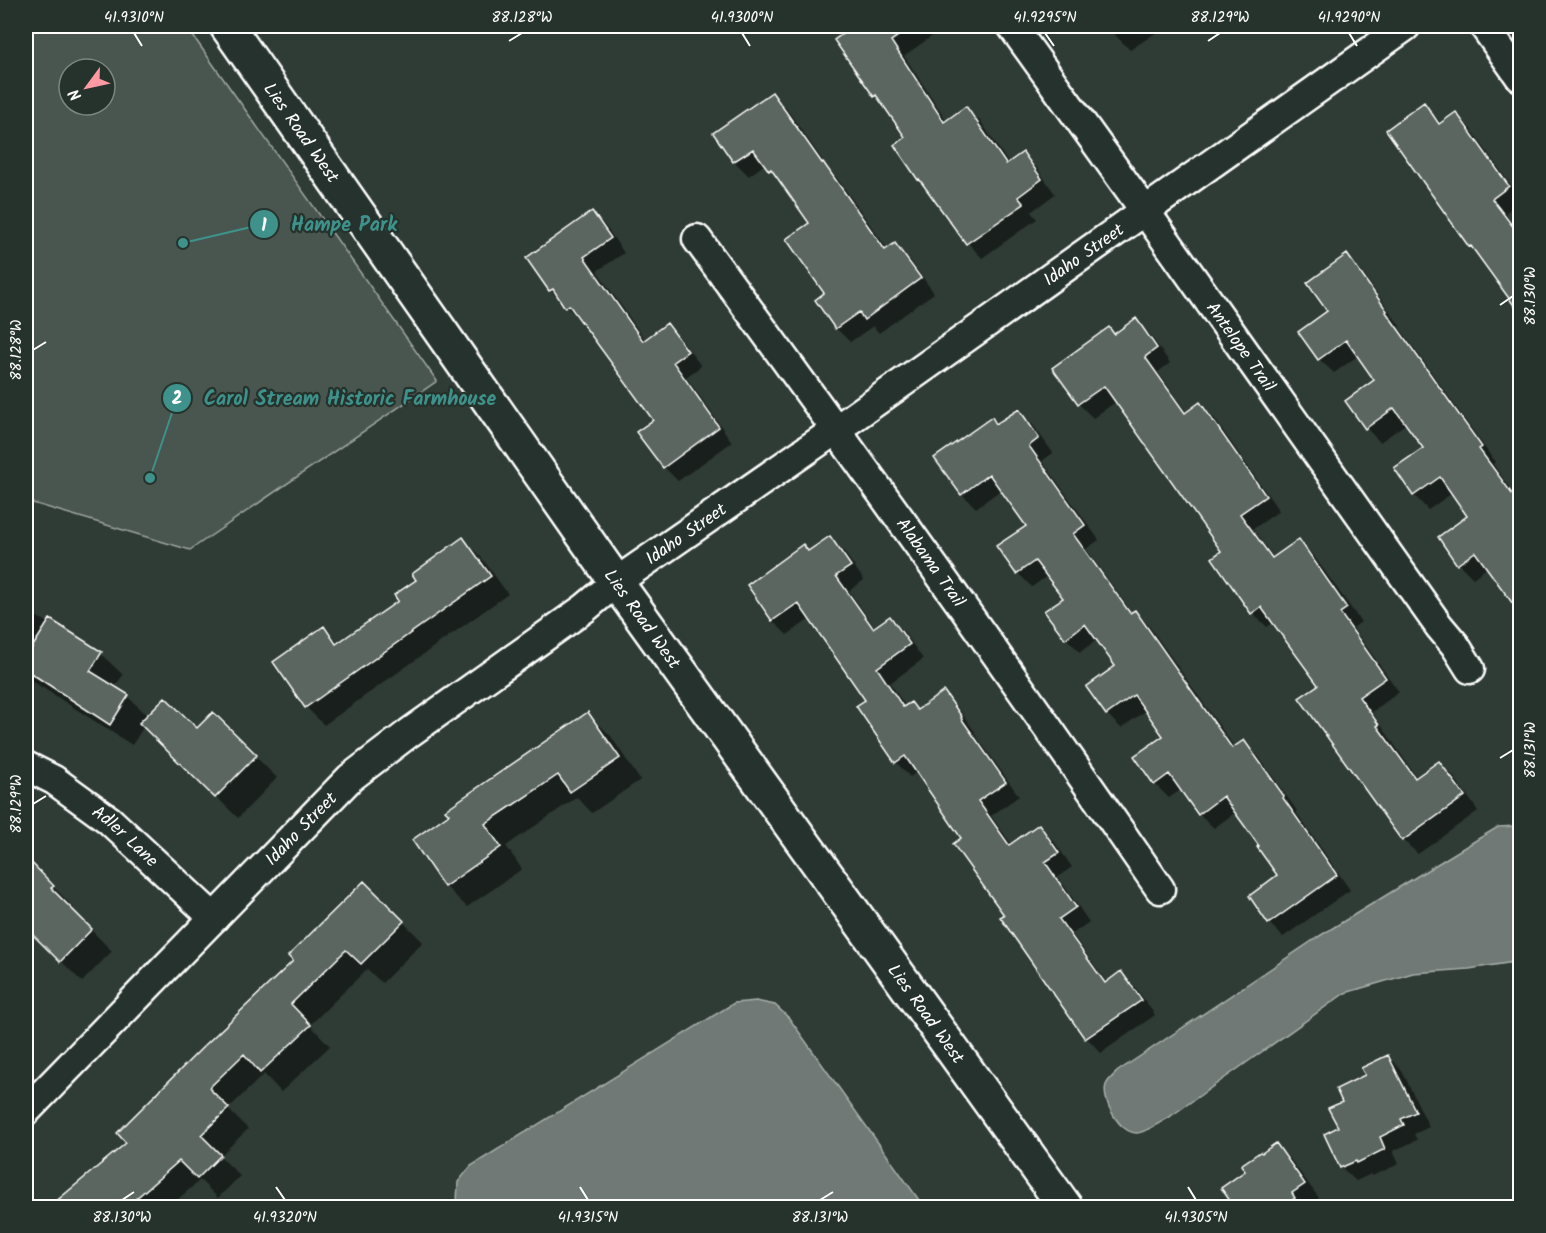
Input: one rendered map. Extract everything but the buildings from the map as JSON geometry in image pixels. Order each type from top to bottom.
[{"type":"street","name":"Lies Road West","points":[[227,26],[616,582],[1066,1208]]},
{"type":"street","name":"Antelope Trail","points":[[1012,26],[1470,669]]},
{"type":"street","name":"Idaho Street","points":[[26,1112],[350,778],[409,733],[585,608],[616,582],[837,429],[1406,26]]},
{"type":"street","points":[[1484,26],[1521,77]]},
{"type":"street","name":"Alabama Trail","points":[[697,239],[837,429],[1160,889]]},
{"type":"street","name":"Adler Lane","points":[[26,766],[54,780],[109,820],[214,918]]},
{"type":"shaded area","points":[[26,26],[186,26],[437,381],[190,550],[26,501]]},
{"type":"shaded area","points":[[1518,826],[1520,829],[1520,961],[1469,969],[1413,973],[1345,993],[1171,1116],[1145,1131],[1131,1132],[1118,1122],[1109,1107],[1105,1091],[1107,1083],[1118,1071],[1318,937],[1498,827]]},
{"type":"shaded area","points":[[756,1001],[775,1005],[789,1018],[924,1207],[458,1207],[458,1182],[471,1166],[734,1003]]},
{"type":"place","name":"Hampe Park","points":[[183,243]]},
{"type":"place","name":"Carol Stream Historic Farmhouse","points":[[150,478]]}]
